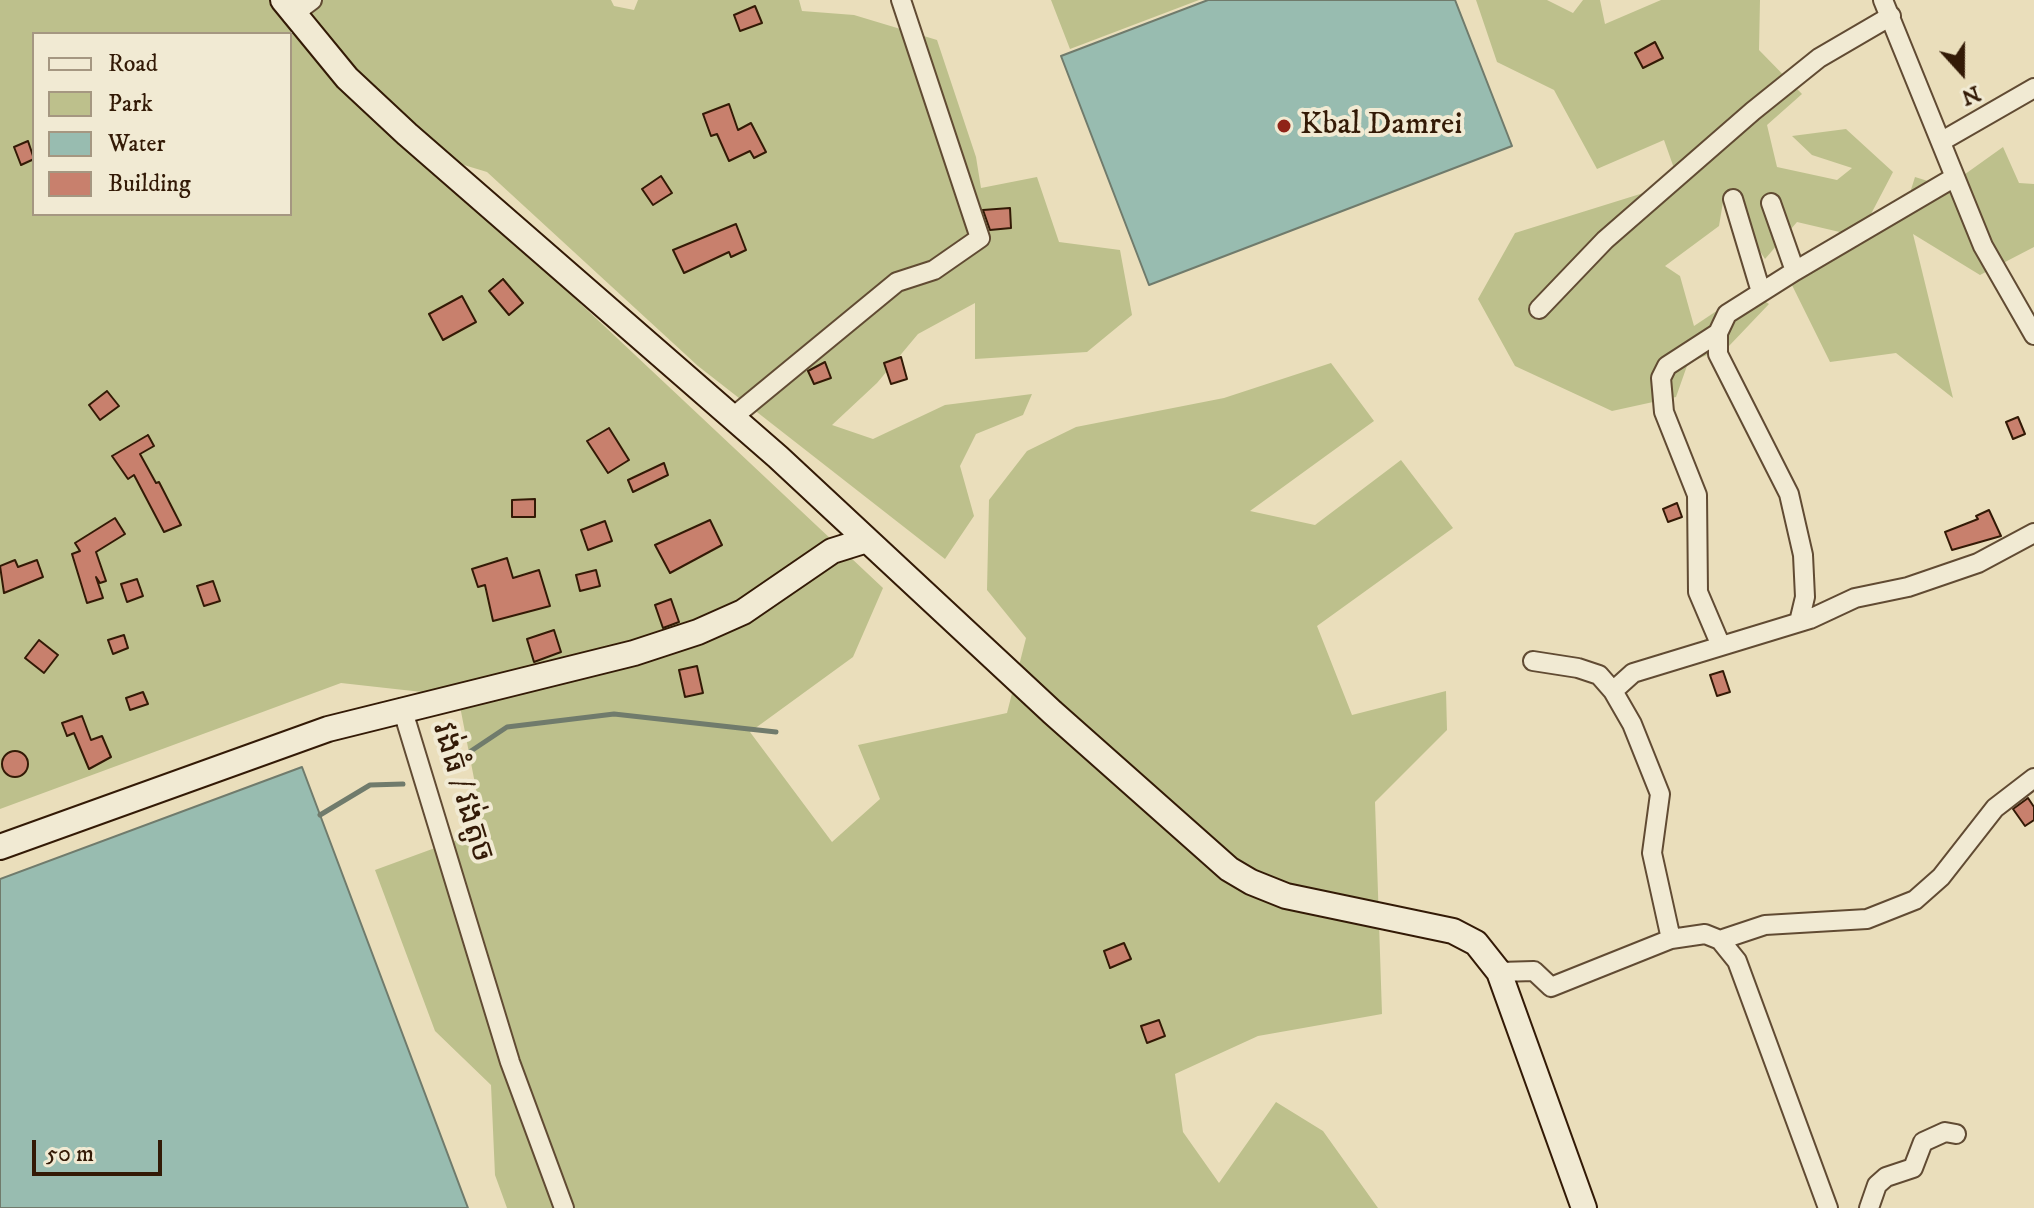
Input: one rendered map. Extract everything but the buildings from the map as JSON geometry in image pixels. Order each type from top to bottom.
[{"type":"main road","points":[[287,7],[347,78],[407,134],[733,417],[1052,712],[1229,869],[1286,896],[1453,931],[1476,943],[1499,972],[1584,1208]]},
{"type":"main road","points":[[402,708],[634,653],[698,632],[743,612],[832,551],[867,540]]},
{"type":"main road","name":"វង់ធំ / វង់តូច","points":[[0,847],[328,729],[402,708]]},
{"type":"street","points":[[287,7],[312,0]]},
{"type":"street","points":[[733,417],[897,282],[934,270],[980,238],[901,0]]},
{"type":"street","points":[[1539,309],[1605,240],[1753,111],[1887,8],[1983,246],[2034,335]]},
{"type":"street","points":[[1942,141],[2034,88]]},
{"type":"street","points":[[1799,622],[1805,597],[1803,555],[1789,494],[1718,354],[1718,333],[1727,314],[1955,177]]},
{"type":"street","points":[[1733,199],[1761,292]]},
{"type":"street","points":[[1771,203],[1795,271]]},
{"type":"street","points":[[1718,333],[1667,366],[1661,378],[1664,412],[1697,495],[1698,592],[1721,646]]},
{"type":"street","points":[[1613,691],[1633,673],[1799,622],[1855,598],[1908,587],[1978,563],[2034,533]]},
{"type":"street","points":[[1533,661],[1578,668],[1599,675],[1613,691],[1652,767],[1660,794],[1652,853],[1671,939]]},
{"type":"street","name":"វង់ធំ / វង់តូច","points":[[402,708],[510,1062],[564,1208]]},
{"type":"street","points":[[1720,940],[1765,925],[1867,919],[1915,900],[1941,877],[1995,808],[2034,778]]},
{"type":"street","points":[[1499,972],[1534,971],[1551,987],[1671,939],[1705,934],[1720,940],[1737,961],[1828,1208]]},
{"type":"street","points":[[1869,1208],[1877,1185],[1886,1177],[1913,1168],[1923,1142],[1945,1132],[1956,1134]]},
{"type":"green space","points":[[0,0],[611,0],[614,6],[634,10],[638,0],[799,0],[802,11],[854,15],[937,40],[976,157],[981,188],[1037,177],[1059,242],[1120,250],[1132,315],[1087,352],[975,359],[975,303],[918,334],[877,383],[832,425],[873,439],[945,405],[1032,394],[1023,415],[976,434],[960,466],[974,516],[945,559],[698,366],[487,172],[418,151],[883,588],[853,657],[750,732],[832,842],[880,799],[858,745],[1007,713],[1026,638],[987,590],[989,500],[1027,451],[1076,427],[1224,398],[1331,363],[1374,421],[1250,511],[1315,525],[1401,460],[1453,528],[1317,626],[1352,715],[1446,691],[1447,730],[1375,802],[1382,1014],[1258,1036],[1175,1074],[1183,1132],[1219,1183],[1276,1102],[1323,1131],[1378,1208],[507,1208],[495,1175],[491,1085],[435,1031],[375,870],[484,830],[458,696],[341,683],[0,809]]},
{"type":"green space","points":[[1051,0],[1199,0],[1070,49]]},
{"type":"green space","points":[[1476,0],[1547,0],[1573,13],[1583,0],[1600,0],[1605,24],[1661,0],[1760,0],[1759,50],[1802,94],[1767,125],[1777,167],[1837,180],[1852,168],[1812,155],[1792,136],[1846,129],[1893,172],[1871,214],[1903,215],[1915,177],[1947,187],[2003,147],[2019,183],[2034,184],[2034,247],[1980,275],[1913,234],[1953,398],[1896,353],[1830,362],[1786,273],[1844,233],[1797,222],[1765,259],[1724,196],[1719,226],[1665,266],[1680,276],[1694,326],[1748,290],[1769,304],[1729,346],[1688,363],[1676,397],[1612,411],[1515,366],[1478,299],[1515,233],[1653,190],[1675,171],[1664,140],[1597,169],[1554,90],[1497,62]]},
{"type":"water","points":[[1208,0],[1455,0],[1512,146],[1149,285],[1061,56]]},
{"type":"water","points":[[302,767],[468,1208],[0,1208],[0,879]]},
{"type":"waterway","points":[[459,759],[507,727],[614,714],[776,732]]},
{"type":"waterway","points":[[320,815],[370,785],[403,784]]},
{"type":"place","name":"Kbal Damrei","points":[[1284,126]]}]
